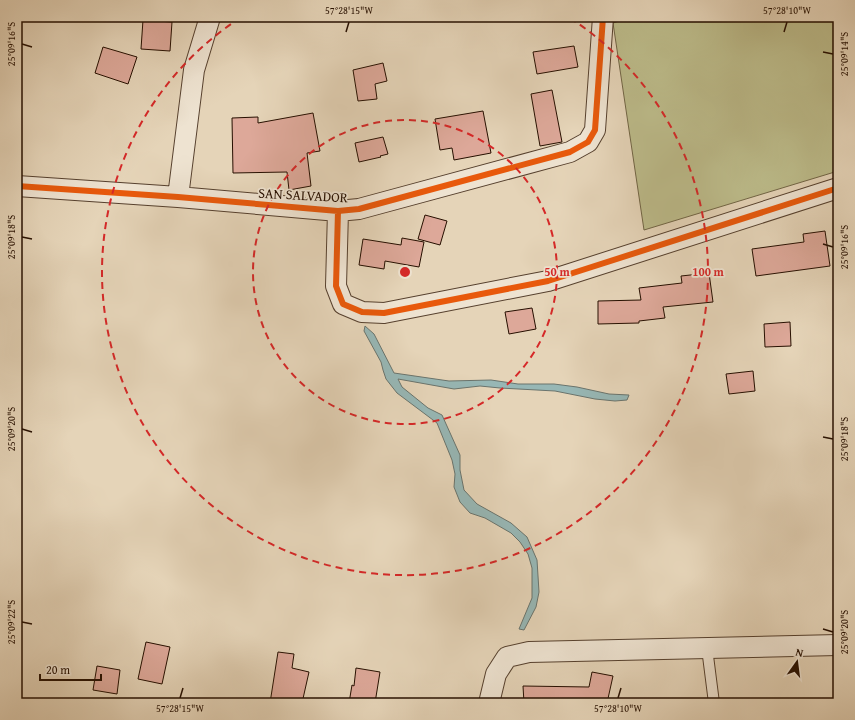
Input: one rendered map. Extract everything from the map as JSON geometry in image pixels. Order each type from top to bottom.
[{"type":"street","points":[[178,197],[194,70],[210,17]]},
{"type":"street","name":"SAN SALVADOR","points":[[17,186],[178,197],[338,212],[359,209],[570,152],[588,142],[596,130],[603,17]]},
{"type":"street","points":[[338,212],[336,286],[343,304],[362,312],[384,313],[548,282],[838,188]]},
{"type":"street","points":[[489,703],[496,674],[508,657],[529,652],[838,646]]},
{"type":"lane","points":[[707,648],[714,703]]},
{"type":"shaded area","points":[[632,17],[838,17],[838,171],[644,230],[613,23]]},
{"type":"water","points":[[365,326],[374,334],[394,373],[449,381],[491,380],[518,384],[554,384],[609,394],[629,395],[627,400],[615,401],[595,399],[555,391],[480,386],[454,389],[398,379],[402,387],[428,408],[442,415],[460,455],[460,470],[464,490],[477,504],[511,523],[527,537],[537,560],[539,592],[536,607],[524,630],[519,629],[532,598],[532,568],[528,554],[520,542],[511,533],[485,518],[470,513],[460,502],[454,487],[455,474],[452,460],[437,423],[397,393],[386,379],[381,362],[364,331]]},
{"type":"building","points":[[143,20],[172,22],[170,51],[141,49]]},
{"type":"building","points":[[574,46],[578,67],[537,74],[533,52]]},
{"type":"building","points":[[103,47],[137,57],[128,84],[95,73]]},
{"type":"building","points":[[383,63],[387,81],[375,84],[377,99],[358,101],[353,70]]},
{"type":"building","points":[[552,90],[562,142],[540,146],[531,94]]},
{"type":"building","points":[[483,111],[491,153],[454,160],[452,148],[440,150],[435,119]]},
{"type":"building","points":[[313,113],[320,151],[307,153],[311,186],[289,190],[287,172],[233,173],[232,118],[258,117],[258,123]]},
{"type":"building","points":[[383,137],[388,154],[359,162],[355,143]]},
{"type":"building","points":[[425,215],[447,221],[440,245],[418,239]]},
{"type":"building","points":[[825,231],[830,266],[756,276],[752,249],[804,242],[803,234]]},
{"type":"building","points":[[402,238],[424,242],[419,267],[385,261],[384,269],[359,265],[363,239],[401,245]]},
{"type":"building","points":[[709,273],[713,302],[663,307],[665,318],[639,321],[639,323],[598,324],[598,301],[641,300],[639,288],[682,283],[681,276]]},
{"type":"building","points":[[532,308],[536,329],[509,334],[505,312]]},
{"type":"building","points":[[790,322],[791,346],[765,347],[764,324]]},
{"type":"building","points":[[753,371],[755,391],[729,394],[726,374]]},
{"type":"building","points":[[146,642],[170,647],[162,684],[138,679]]},
{"type":"building","points":[[278,652],[294,654],[292,668],[309,672],[302,703],[270,703]]},
{"type":"building","points":[[97,666],[120,670],[117,694],[93,690]]},
{"type":"building","points":[[356,668],[380,672],[375,703],[349,703],[352,685],[354,686]]},
{"type":"building","points":[[592,672],[613,676],[607,703],[524,703],[523,686],[589,687]]},
{"type":"cycle path","points":[[17,186],[178,197],[338,211],[359,209],[570,152],[588,142],[595,130],[603,17]]},
{"type":"cycle path","points":[[338,211],[336,286],[343,304],[362,312],[384,313],[548,281],[838,188]]}]
